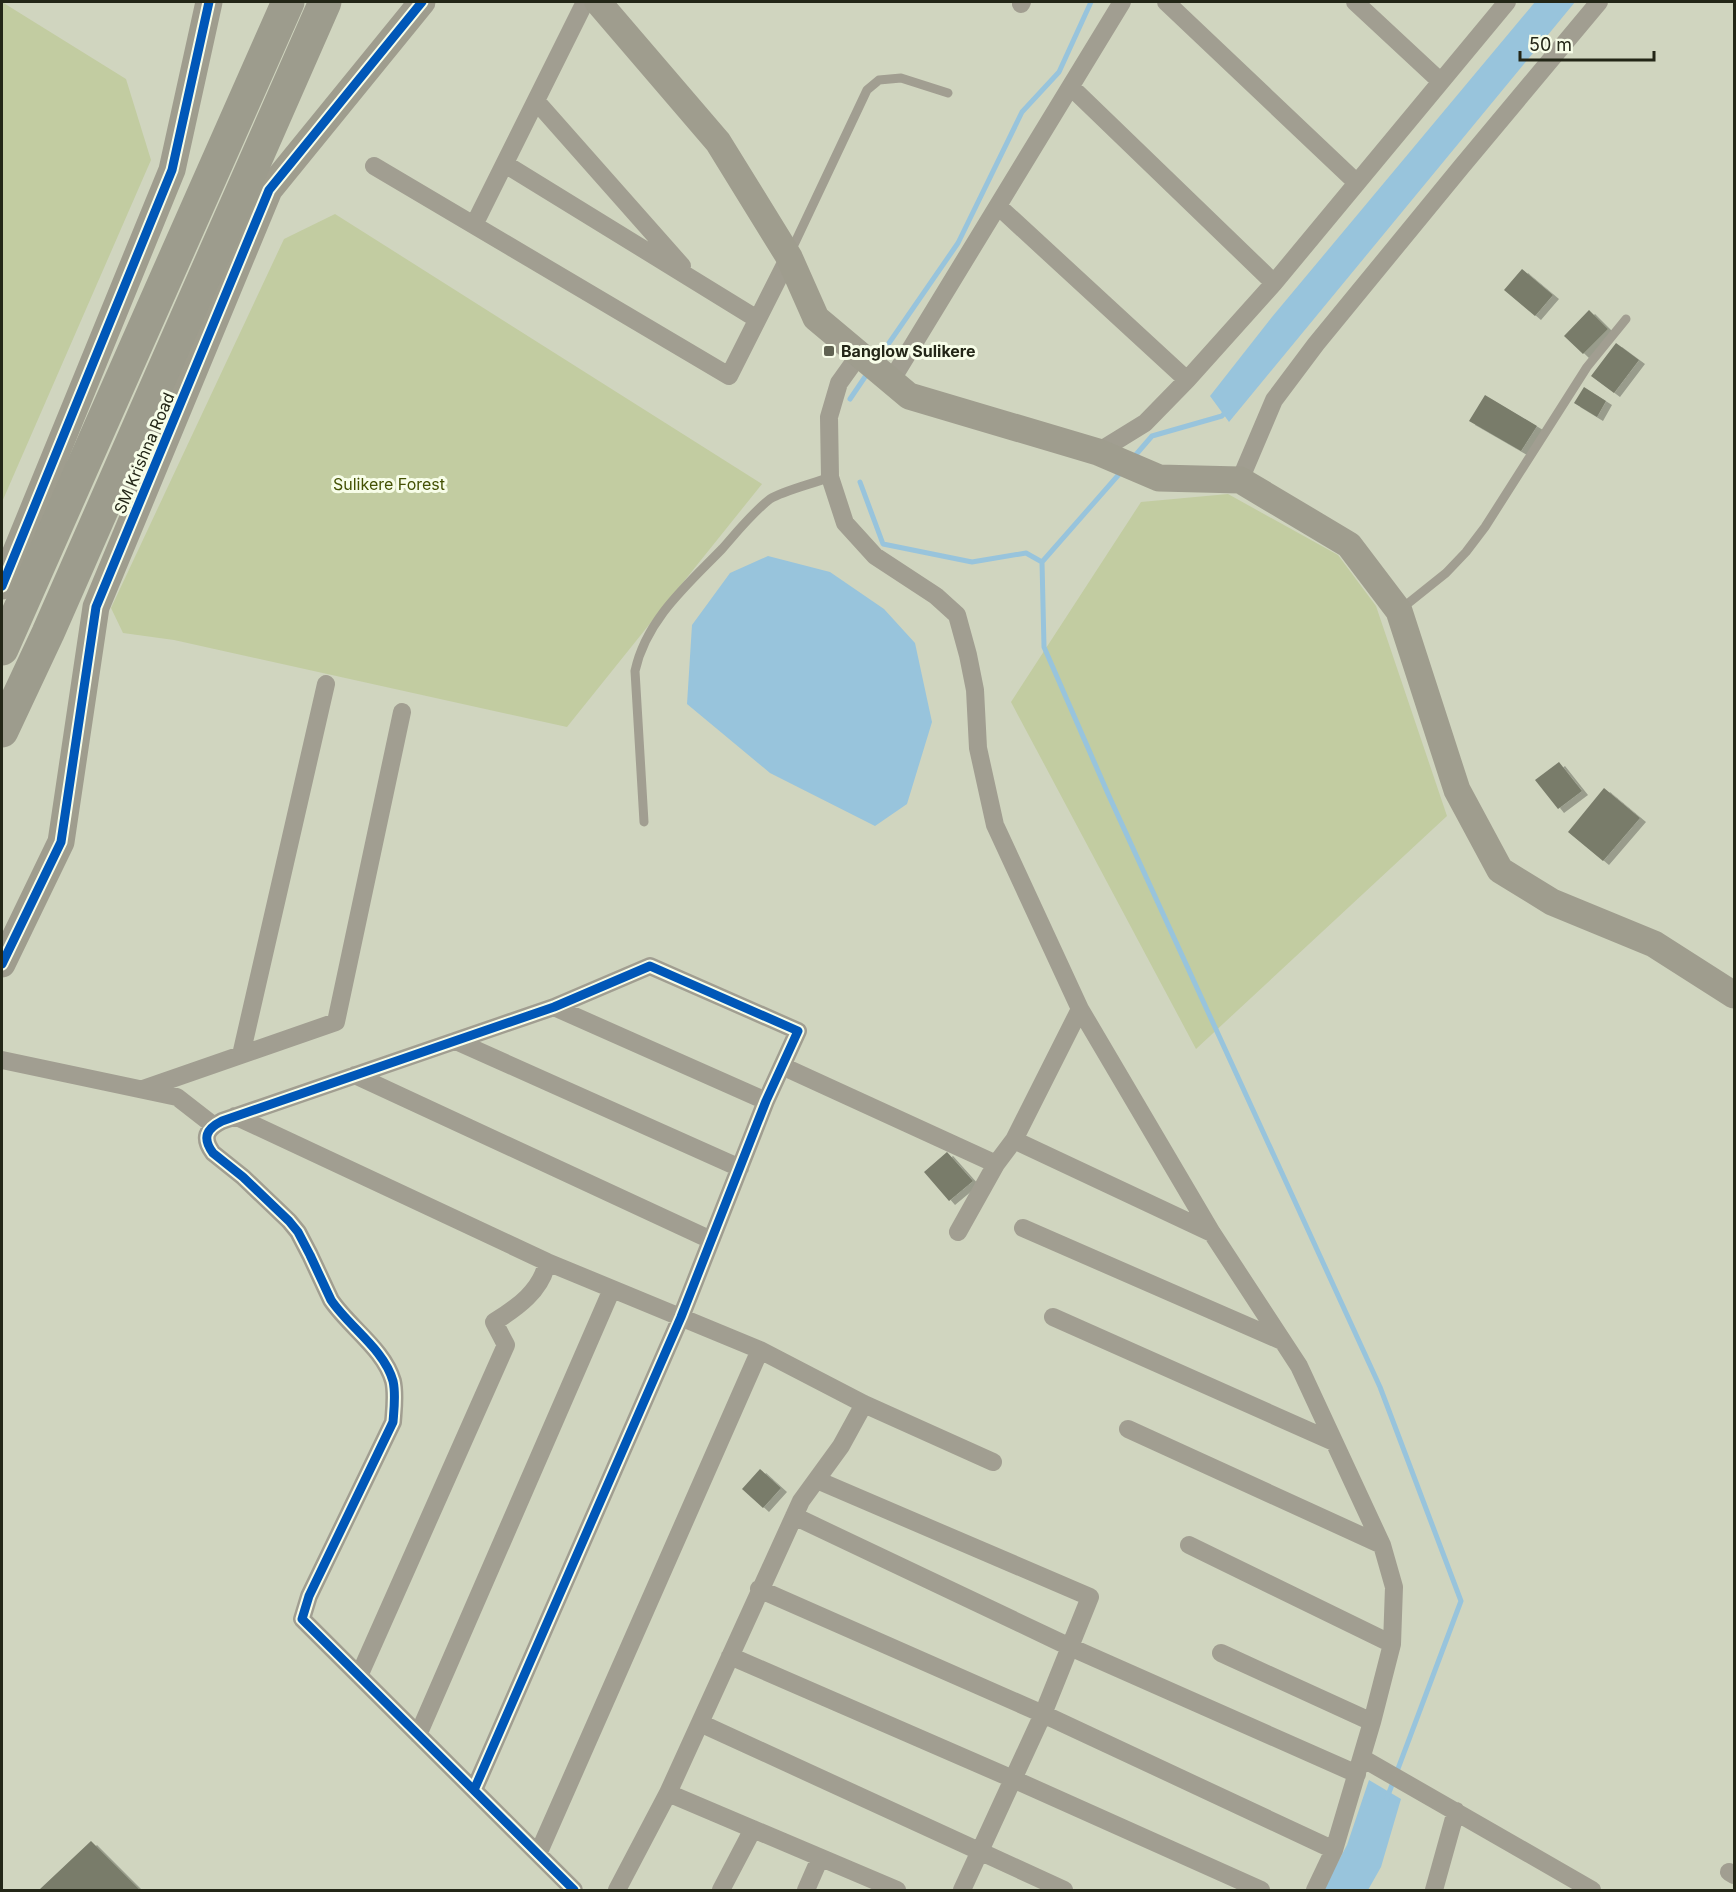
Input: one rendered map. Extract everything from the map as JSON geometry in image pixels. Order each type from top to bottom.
[{"type":"highway","points":[[2,649],[288,2]]},
{"type":"highway","name":"SM Krishna Road","points":[[2,731],[53,622],[325,2]]},
{"type":"street","points":[[2,586],[172,170],[209,2]]},
{"type":"street","name":"SM Krishna Road","points":[[2,964],[61,842],[96,607],[269,190],[422,2]]},
{"type":"street","points":[[474,225],[585,2]]},
{"type":"street","points":[[598,2],[718,142],[789,256],[816,318],[909,396],[1098,453],[1159,478],[1240,480],[1349,545],[1399,610],[1457,790],[1500,870],[1552,902],[1654,944],[1734,995]]},
{"type":"street","points":[[891,381],[1122,2]]},
{"type":"street","points":[[1166,2],[1357,183]]},
{"type":"street","points":[[1355,2],[1440,81]]},
{"type":"street","points":[[1098,453],[1145,423],[1187,380],[1274,283],[1507,2]]},
{"type":"street","points":[[1240,480],[1274,400],[1323,336],[1599,2]]},
{"type":"street","points":[[1071,87],[1274,283]]},
{"type":"street","points":[[536,101],[696,282]]},
{"type":"street","points":[[505,164],[757,319]]},
{"type":"street","points":[[374,166],[729,376],[789,256]]},
{"type":"street","points":[[998,206],[1187,380]]},
{"type":"street","points":[[859,355],[839,383],[829,417],[830,477],[845,523],[875,556],[936,596],[957,615],[973,678],[978,748],[995,825],[1080,1009],[1212,1233],[1299,1366],[1382,1545],[1394,1587],[1392,1644],[1372,1722],[1334,1850],[1315,1890]]},
{"type":"street","points":[[242,1055],[326,684]]},
{"type":"street","points":[[143,1089],[336,1022],[402,712]]},
{"type":"street","points":[[474,1790],[681,1317],[766,1101],[798,1031],[650,966],[554,1007],[235,1116],[213,1125],[207,1134],[207,1144],[213,1153],[243,1177],[298,1232],[334,1305],[380,1357],[393,1380],[395,1398],[393,1422],[309,1596],[302,1619],[574,1890]]},
{"type":"street","points":[[554,1007],[766,1101]]},
{"type":"street","points":[[958,1232],[996,1164],[1014,1140],[1080,1009]]},
{"type":"street","points":[[456,1041],[740,1168]]},
{"type":"street","points":[[2,1060],[177,1097],[213,1125]]},
{"type":"street","points":[[782,1066],[996,1164]]},
{"type":"street","points":[[355,1076],[711,1240]]},
{"type":"street","points":[[235,1116],[547,1262],[760,1350],[864,1404],[993,1462]]},
{"type":"street","points":[[1014,1140],[1212,1233]]},
{"type":"street","points":[[1023,1228],[1282,1341]]},
{"type":"street","points":[[359,1676],[506,1345],[494,1323],[518,1307],[532,1292],[545,1274],[547,1262]]},
{"type":"street","points":[[418,1735],[612,1289]]},
{"type":"street","points":[[1053,1317],[1334,1442]]},
{"type":"street","points":[[538,1854],[760,1350]]},
{"type":"street","points":[[617,1890],[668,1793],[801,1501],[841,1446],[864,1404]]},
{"type":"street","points":[[1128,1429],[1382,1545]]},
{"type":"street","points":[[816,1479],[1090,1597],[1043,1714],[962,1890]]},
{"type":"street","points":[[794,1516],[1070,1647],[1428,1796],[1592,1890]]},
{"type":"street","points":[[1189,1545],[1392,1644]]},
{"type":"street","points":[[759,1589],[1043,1714],[1334,1850]]},
{"type":"street","points":[[1221,1653],[1372,1722]]},
{"type":"street","points":[[730,1656],[1261,1890]]},
{"type":"street","points":[[700,1723],[1064,1890]]},
{"type":"street","points":[[668,1793],[888,1889]]},
{"type":"street","points":[[1434,1890],[1456,1811]]},
{"type":"street","points":[[721,1890],[753,1829]]},
{"type":"street","points":[[806,1890],[820,1858]]},
{"type":"lane","points":[[789,256],[867,90],[879,80],[901,78],[948,93]]},
{"type":"lane","points":[[1399,610],[1446,573],[1466,552],[1485,527],[1587,368],[1626,319]]},
{"type":"lane","points":[[644,822],[635,670],[646,638],[662,612],[771,498],[830,477]]},
{"type":"green space","points":[[2,2],[126,79],[151,160],[2,502]]},
{"type":"green space","name":"Sulikere Forest","points":[[335,214],[762,484],[567,727],[174,640],[123,633],[111,608],[284,239]]},
{"type":"green space","points":[[1228,494],[1338,555],[1376,606],[1447,816],[1196,1049],[1011,702],[1141,502]]},
{"type":"water","points":[[1535,2],[1575,2],[1229,422],[1210,396],[1272,317]]},
{"type":"water","points":[[768,556],[830,572],[884,609],[915,643],[932,722],[907,804],[875,826],[770,773],[687,704],[692,625],[730,573]]},
{"type":"water","points":[[1369,1780],[1401,1799],[1381,1867],[1368,1890],[1323,1890],[1347,1845]]},
{"type":"building","points":[[1522,269],[1553,295],[1535,316],[1504,290]]},
{"type":"building","points":[[1589,310],[1608,329],[1583,354],[1564,336]]},
{"type":"building","points":[[1616,343],[1639,360],[1614,393],[1591,376]]},
{"type":"building","points":[[1584,387],[1606,401],[1597,417],[1574,403]]},
{"type":"building","points":[[1485,395],[1537,426],[1521,451],[1469,421]]},
{"type":"building","points":[[1559,762],[1582,791],[1558,809],[1535,780]]},
{"type":"building","points":[[1604,788],[1640,818],[1603,861],[1568,832]]},
{"type":"building","points":[[947,1152],[973,1181],[949,1201],[924,1172]]},
{"type":"building","points":[[760,1469],[781,1488],[763,1508],[742,1489]]},
{"type":"building","points":[[91,1841],[140,1890],[39,1890]]},
{"type":"waterway","points":[[878,359],[958,243],[1022,112],[1059,72],[1091,2]]},
{"type":"waterway","points":[[850,399],[869,371]]},
{"type":"waterway","points":[[1133,458],[1152,436],[1222,416],[1226,411]]},
{"type":"waterway","points":[[1121,472],[1042,562],[1044,647],[1109,796],[1380,1387],[1461,1601],[1387,1798]]},
{"type":"waterway","points":[[860,482],[883,544],[972,562],[1026,553],[1042,562]]},
{"type":"cycle path","points":[[2,586],[172,170],[209,2]]},
{"type":"cycle path","points":[[2,964],[61,842],[96,607],[269,190],[422,2]]},
{"type":"cycle path","points":[[474,1790],[681,1317],[766,1101],[798,1031],[650,966],[554,1007],[222,1121],[212,1127],[207,1134],[213,1153],[243,1177],[298,1232],[331,1300],[374,1348],[393,1381],[395,1396],[393,1422],[309,1596],[302,1619],[574,1890]]},
{"type":"place","name":"Banglow Sulikere","points":[[829,351]]}]
